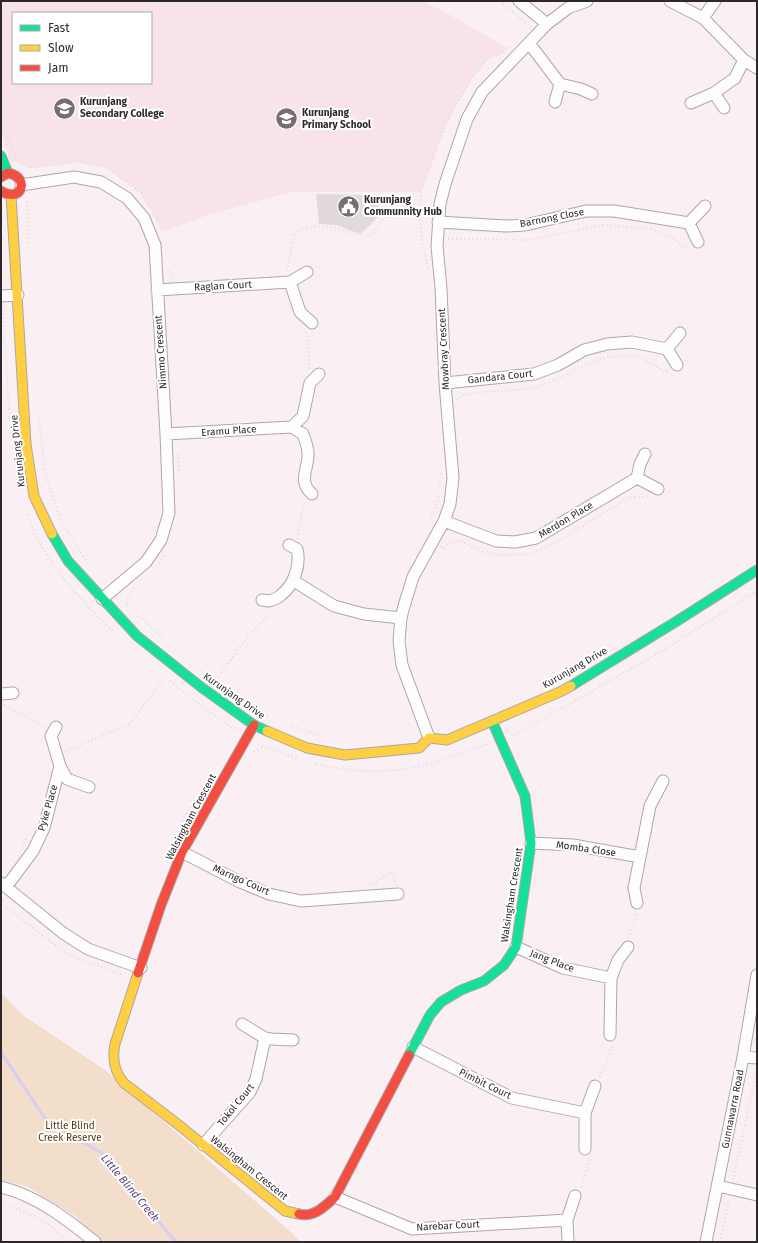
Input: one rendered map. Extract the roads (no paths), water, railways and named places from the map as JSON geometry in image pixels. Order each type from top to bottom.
[{"type":"street","points":[[519,1],[547,24]]},
{"type":"street","name":"Mowbray Crescent","points":[[429,738],[402,665],[399,641],[401,618],[413,577],[444,521],[450,504],[453,478],[446,400],[437,237],[440,204],[445,184],[467,119],[482,92],[547,24],[568,8],[587,1]]},
{"type":"street","points":[[670,1],[703,18],[744,60],[757,68]]},
{"type":"street","points":[[703,18],[715,1]]},
{"type":"street","points":[[529,43],[560,84],[581,89],[592,94]]},
{"type":"street","points":[[691,103],[714,93],[735,78],[744,60]]},
{"type":"street","points":[[555,102],[560,84]]},
{"type":"street","points":[[714,93],[724,108]]},
{"type":"street","points":[[1,156],[5,175],[12,173],[21,180],[21,186],[18,192],[11,196],[4,194],[1,191]]},
{"type":"street","name":"Nimmo Crescent","points":[[21,186],[74,177],[101,182],[127,198],[144,218],[155,245],[169,512],[161,540],[146,562],[102,599]]},
{"type":"street","name":"Kurunjang Drive","points":[[11,196],[26,444],[34,496],[51,533],[68,561],[137,636],[200,687],[254,725],[307,748],[345,755],[419,748],[429,738],[448,740],[562,691],[757,570]]},
{"type":"street","points":[[698,242],[689,223],[705,206]]},
{"type":"street","name":"Barnong Close","points":[[438,222],[506,226],[525,225],[586,211],[614,211],[689,223]]},
{"type":"street","name":"Raglan Court","points":[[157,290],[288,282],[307,272]]},
{"type":"street","points":[[288,282],[300,312],[312,323]]},
{"type":"street","points":[[1,296],[18,295]]},
{"type":"street","points":[[676,366],[667,349],[680,333]]},
{"type":"street","name":"Gandara Court","points":[[445,382],[534,374],[558,365],[584,350],[607,344],[632,342],[667,349]]},
{"type":"street","points":[[310,492],[304,481],[308,452],[303,434],[292,427],[303,416],[308,388],[310,383],[319,374]]},
{"type":"street","name":"Eramu Place","points":[[166,434],[292,427]]},
{"type":"street","points":[[645,454],[640,464],[637,478],[658,489]]},
{"type":"street","name":"Merdon Place","points":[[444,521],[496,541],[515,542],[536,538],[637,478]]},
{"type":"street","points":[[262,600],[269,601],[281,596],[294,581],[299,557],[293,547]]},
{"type":"street","points":[[294,581],[334,606],[364,614],[401,618]]},
{"type":"street","points":[[1,694],[13,693]]},
{"type":"street","name":"Walsingham Crescent","points":[[254,725],[182,852],[161,905],[115,1044],[113,1057],[116,1071],[124,1083],[176,1122],[202,1145],[285,1211],[302,1215],[318,1212],[335,1197],[430,1015],[441,1002],[461,990],[484,981],[504,965],[516,947],[531,842],[524,796],[492,722]]},
{"type":"street","name":"Pyke Place","points":[[54,731],[59,762],[67,779],[89,787]]},
{"type":"street","name":"Pyke Place","points":[[4,885],[33,851],[44,828],[59,762]]},
{"type":"street","points":[[637,903],[634,888],[650,806],[663,781]]},
{"type":"street","name":"Momba Close","points":[[531,842],[573,845],[640,857]]},
{"type":"street","name":"Marngo Court","points":[[182,852],[240,882],[268,894],[301,901],[398,894]]},
{"type":"street","points":[[4,885],[63,933],[88,949],[141,968]]},
{"type":"street","name":"Jang Place","points":[[516,947],[563,968],[611,978]]},
{"type":"street","points":[[610,1034],[611,978],[618,960],[628,947]]},
{"type":"street","name":"Gunnawarra Road","points":[[706,1242],[743,1057],[757,975]]},
{"type":"street","points":[[242,1024],[265,1038],[293,1040]]},
{"type":"street","name":"Tokol Court","points":[[202,1145],[250,1092],[256,1080],[265,1038]]},
{"type":"street","name":"Pimbit Court","points":[[413,1047],[512,1098],[585,1113]]},
{"type":"street","points":[[743,1057],[757,1058]]},
{"type":"street","points":[[585,1149],[585,1113],[595,1086]]},
{"type":"street","points":[[718,1186],[757,1195]]},
{"type":"street","points":[[1,1188],[36,1200],[76,1226],[96,1242]]},
{"type":"street","points":[[568,1241],[567,1220],[574,1196]]},
{"type":"street","name":"Narebar Court","points":[[335,1197],[412,1229],[567,1220]]},
{"type":"waterway","name":"Little Blind Creek","points":[[1,1052],[48,1123],[102,1153],[176,1242]]},
{"type":"place","name":"Kurunjang Secondary College","points":[[65,108]]},
{"type":"place","name":"Kurunjang Primary School","points":[[287,119]]},
{"type":"place","name":"Kurunjang Communnity Hub","points":[[348,206]]},
{"type":"park label","name":"Little Blind Creek Reserve","points":[[70,1132]]}]
